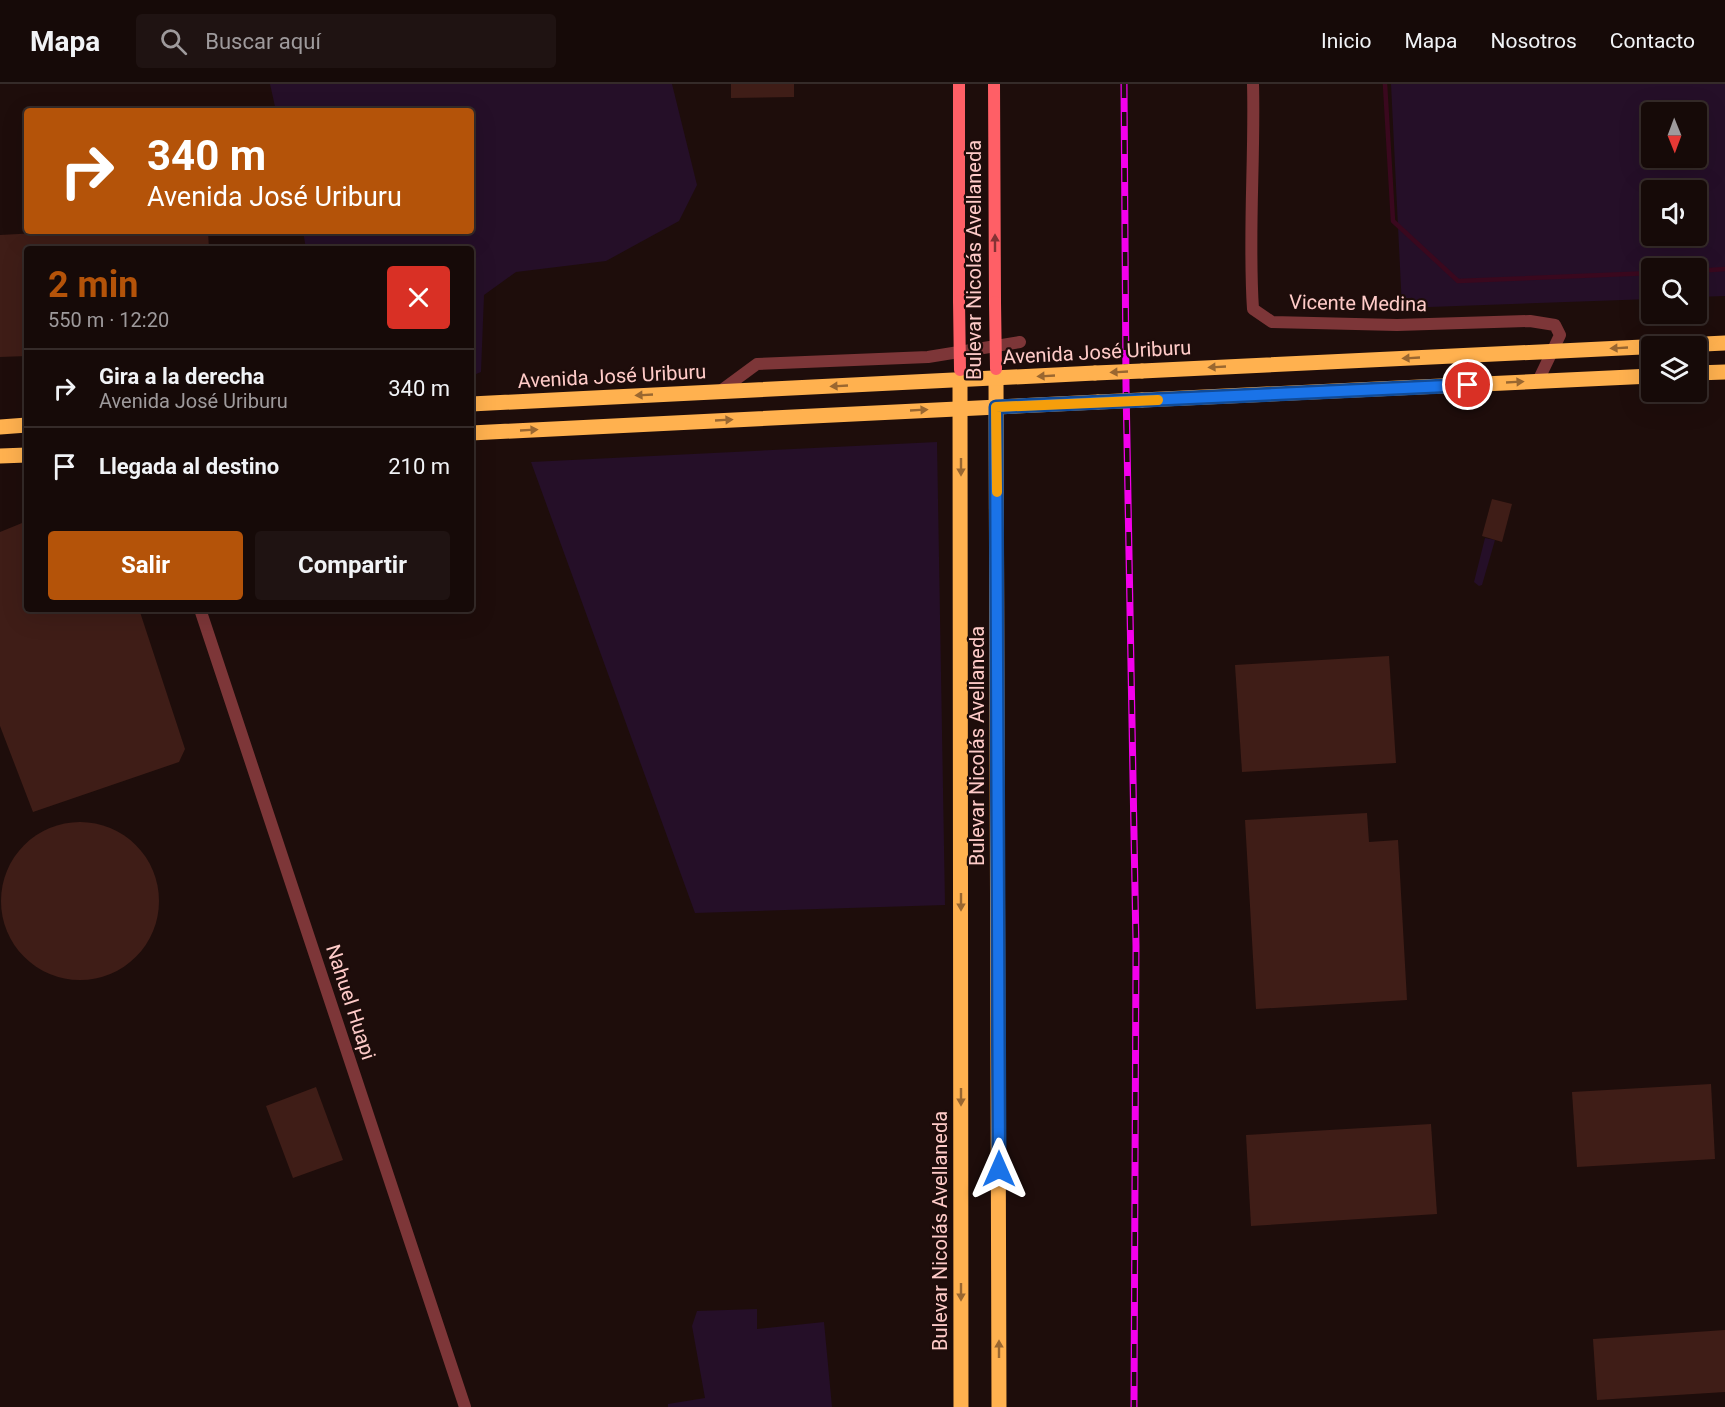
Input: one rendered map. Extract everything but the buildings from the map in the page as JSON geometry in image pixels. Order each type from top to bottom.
[{"type":"main road","name":"Bulevar Nicolás Avellaneda","points":[[959,84],[961,1407]]},
{"type":"main road","name":"Bulevar Nicolás Avellaneda","points":[[994,84],[999,1407]]},
{"type":"main road","name":"Avenida José Uriburu","points":[[474,404],[719,392],[960,375],[1095,374],[1725,343]]},
{"type":"main road","points":[[1707,373],[1725,372]]},
{"type":"main road","points":[[474,433],[1641,376]]},
{"type":"main road","points":[[0,427],[24,425]]},
{"type":"main road","points":[[0,456],[24,455]]},
{"type":"street","name":"Vicente Medina","points":[[1254,84],[1255,145],[1250,269],[1253,309],[1272,322],[1397,325],[1530,321],[1555,325],[1560,335],[1554,351]]},
{"type":"street","points":[[719,392],[756,364],[928,357],[1020,342]]},
{"type":"street","points":[[1538,381],[1554,351]]},
{"type":"street","name":"Nahuel Huapi","points":[[201,612],[465,1407]]},
{"type":"shaded area","points":[[270,84],[672,84],[697,185],[679,221],[606,261],[516,272],[484,295],[481,372],[474,375],[474,246],[306,246],[304,234],[474,234],[474,108],[275,108]]},
{"type":"shaded area","points":[[1391,84],[1725,84],[1725,296],[1707,297],[1707,258],[1641,258],[1641,299],[1402,308]]},
{"type":"shaded area","points":[[937,442],[945,905],[695,913],[531,462]]},
{"type":"shaded area","points":[[1485,538],[1495,540],[1482,585],[1479,586],[1474,582]]},
{"type":"shaded area","points":[[757,1309],[757,1329],[824,1322],[832,1407],[668,1407],[668,1404],[705,1398],[692,1326],[697,1311]]},
{"type":"waterway","points":[[1385,84],[1393,221],[1458,281],[1641,273]]},
{"type":"waterway","points":[[1707,270],[1725,269]]},
{"type":"railway","points":[[1124,84],[1126,386],[1136,946],[1134,1407]]},
{"type":"slow traffic","points":[[997,492],[996,407],[1158,400]]},
{"type":"route","points":[[999,1169],[996,407],[1468,385]]}]
